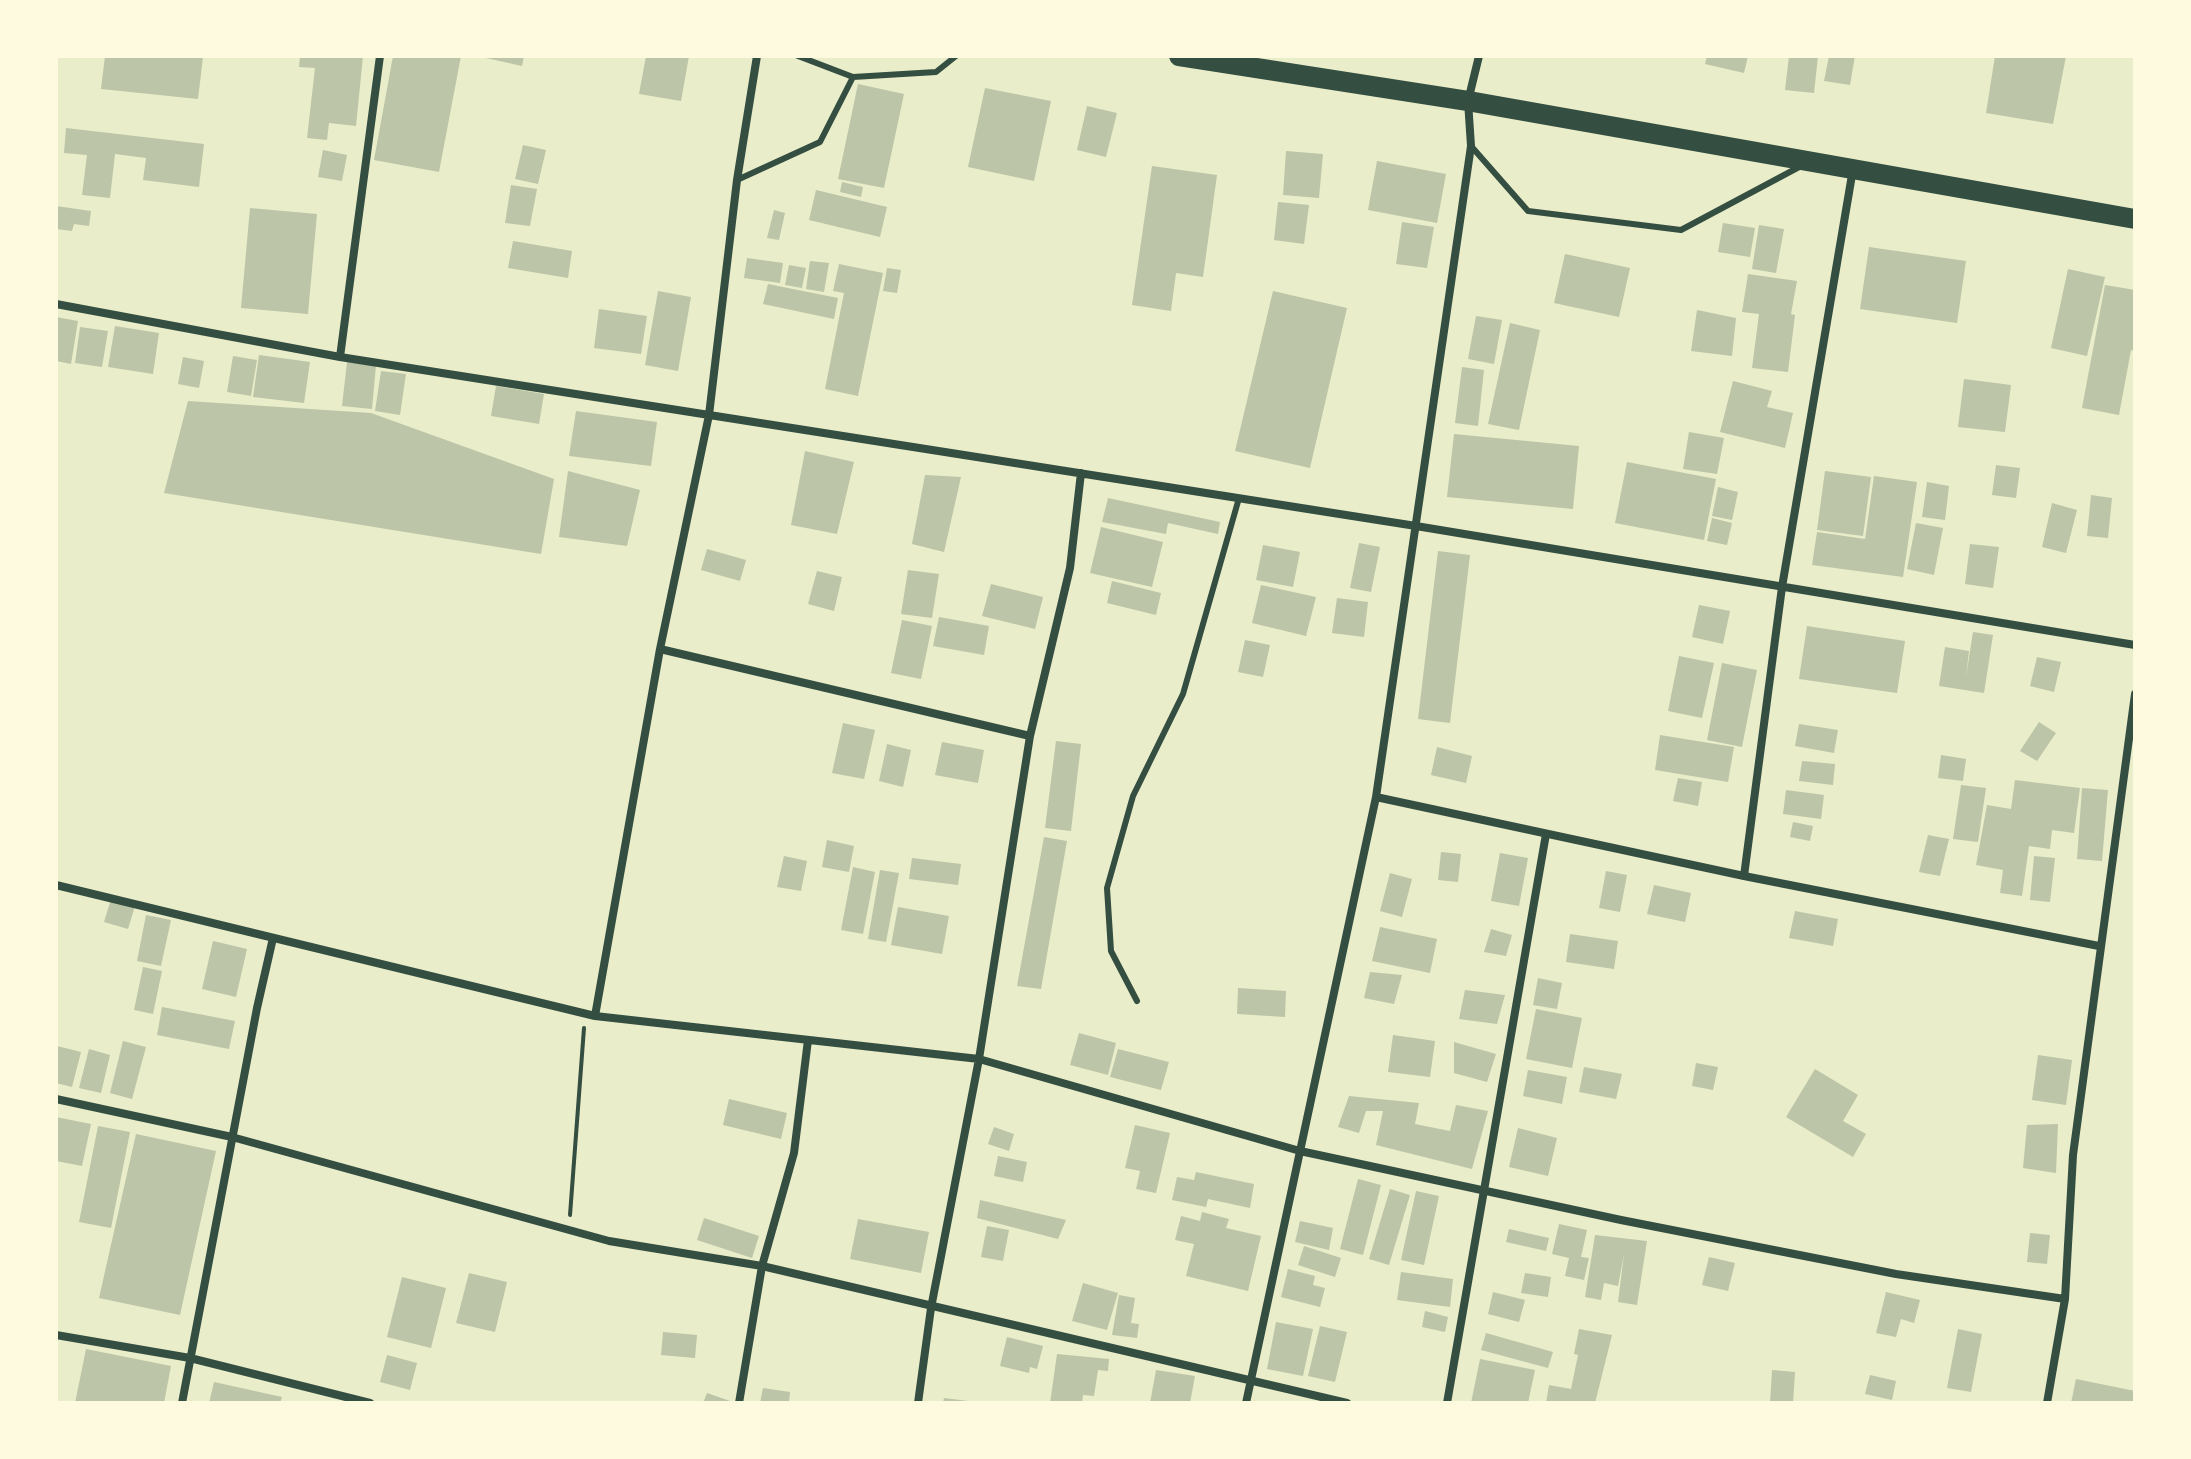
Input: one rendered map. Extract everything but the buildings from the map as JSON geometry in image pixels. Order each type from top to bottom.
[{"type":"highway","points":[[1179,56],[1468,101],[2135,219]]},
{"type":"street","points":[[340,357],[380,56]]},
{"type":"street","points":[[590,1015],[660,649],[709,415],[737,180],[757,56]]},
{"type":"street","points":[[1246,1403],[1376,797],[1471,146],[1468,101],[1479,56]]},
{"type":"street","points":[[1744,876],[1782,587],[1853,168]]},
{"type":"street","points":[[56,304],[340,357],[1416,526],[2135,645]]},
{"type":"street","points":[[918,1403],[931,1308],[979,1059],[1030,736],[1070,568],[1081,473]]},
{"type":"street","points":[[660,649],[1030,736]]},
{"type":"street","points":[[2047,1403],[2065,1299],[2073,1155],[2135,694]]},
{"type":"street","points":[[1376,797],[1744,876],[2099,946]]},
{"type":"street","points":[[1447,1403],[1546,834]]},
{"type":"street","points":[[56,885],[590,1015],[979,1059],[1300,1151],[1896,1274],[2065,1299]]},
{"type":"street","points":[[182,1403],[273,938]]},
{"type":"street","points":[[739,1403],[762,1266],[794,1153],[808,1040]]},
{"type":"street","points":[[56,1099],[232,1137],[609,1241],[762,1266],[1347,1403]]},
{"type":"street","points":[[56,1335],[190,1358],[370,1403]]},
{"type":"lane","points":[[798,56],[853,77],[936,72],[956,56]]},
{"type":"lane","points":[[737,180],[820,142],[853,77]]},
{"type":"lane","points":[[1471,146],[1528,211],[1681,230],[1808,163]]},
{"type":"lane","points":[[1137,1001],[1111,951],[1107,888],[1133,796],[1183,694],[1239,498]]},
{"type":"path","points":[[569,1229],[590,1015]]}]
